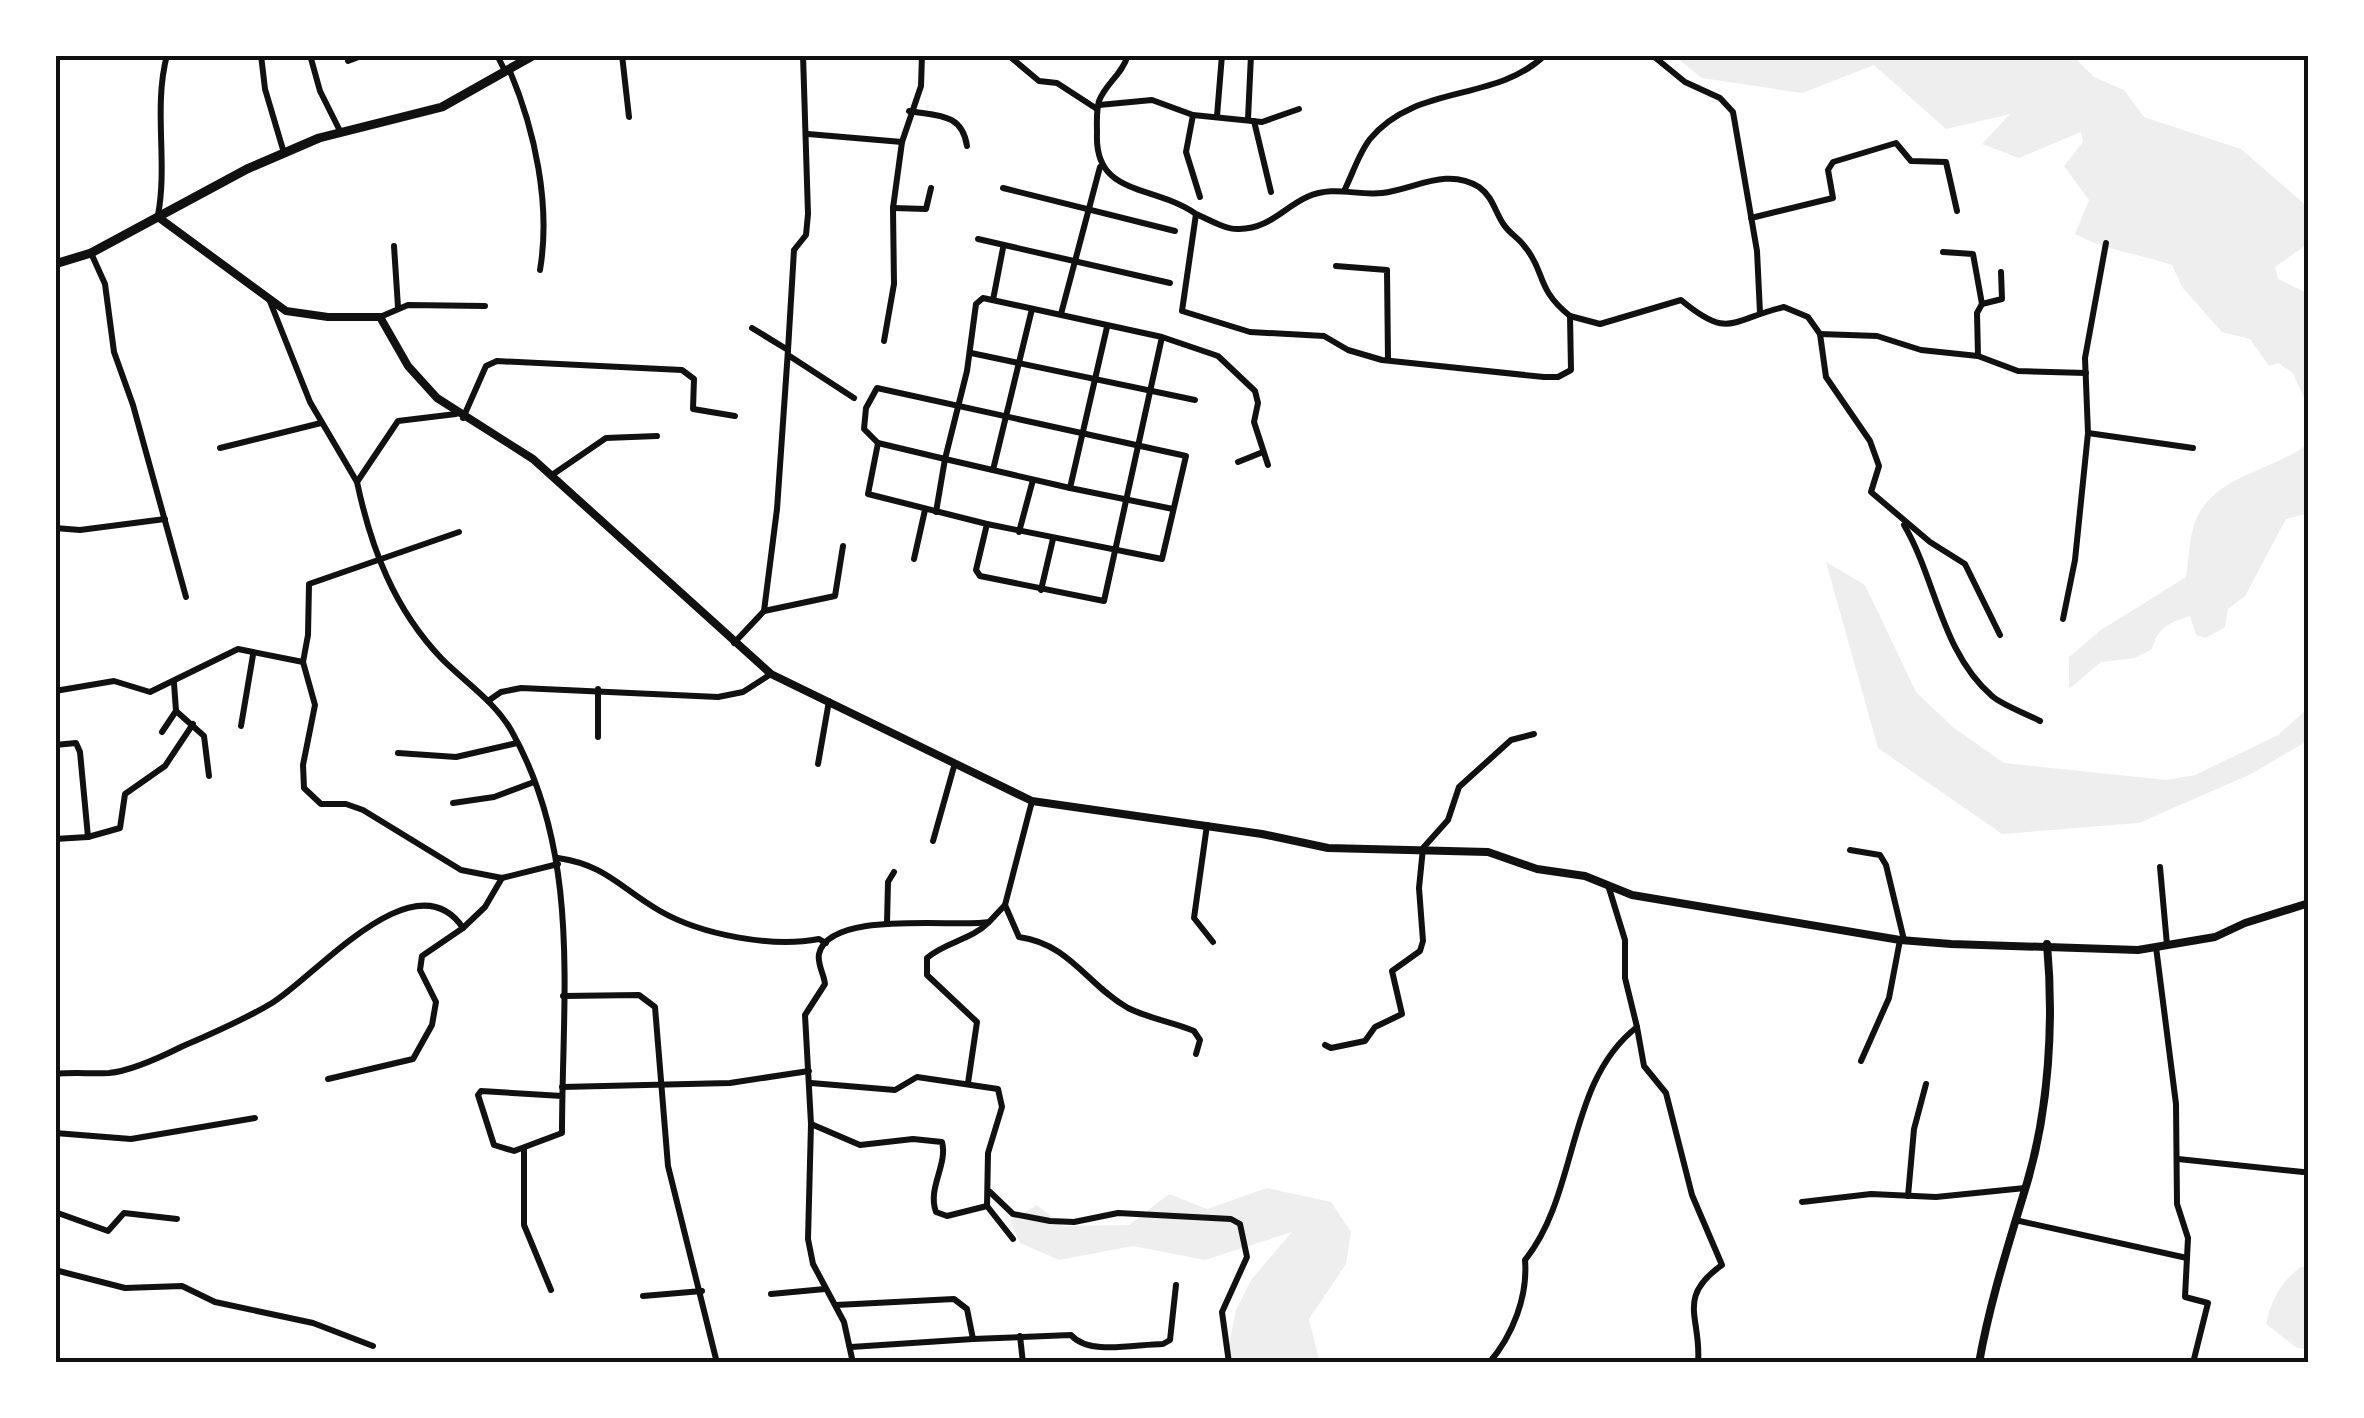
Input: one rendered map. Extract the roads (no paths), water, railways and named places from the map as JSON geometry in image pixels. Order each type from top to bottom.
[{"type":"main road","points":[[55,264],[91,252],[284,153],[340,131],[442,107],[534,55]]},
{"type":"main road","points":[[158,216],[286,311],[380,317],[408,366],[459,416],[552,474],[771,674],[1032,801],[1328,848],[1488,852],[1632,895],[1902,940],[2156,947],[2215,937],[2245,922],[2309,903]]},
{"type":"main road","points":[[1979,1363],[2014,1220],[2026,1188],[2050,1023],[2048,944]]},
{"type":"street","points":[[158,216],[164,182],[160,83],[167,55]]},
{"type":"street","points":[[262,55],[265,90],[284,153]]},
{"type":"street","points":[[310,55],[320,92],[340,131]]},
{"type":"street","points":[[348,61],[364,55]]},
{"type":"street","points":[[497,55],[521,97],[544,203],[545,240],[540,270]]},
{"type":"street","points":[[622,55],[629,117]]},
{"type":"street","points":[[764,612],[777,509],[794,250],[806,235],[808,214],[803,55]]},
{"type":"street","points":[[884,341],[894,284],[893,208],[909,111],[921,86],[922,55]]},
{"type":"street","points":[[1008,55],[1039,81],[1058,83],[1098,108],[1152,100],[1193,115],[1251,120],[1298,109]]},
{"type":"street","points":[[1061,314],[1100,167],[1098,108],[1123,72],[1128,55]]},
{"type":"street","points":[[1217,116],[1222,55]]},
{"type":"street","points":[[1251,55],[1251,120],[1271,192]]},
{"type":"street","points":[[1345,189],[1367,142],[1392,118],[1439,95],[1523,74],[1545,55]]},
{"type":"street","points":[[1652,55],[1685,82],[1720,98],[1734,112],[1751,218],[1760,312]]},
{"type":"street","points":[[909,111],[956,120],[964,128],[966,146]]},
{"type":"street","points":[[1193,115],[1186,152],[1200,196]]},
{"type":"street","points":[[808,134],[902,142]]},
{"type":"street","points":[[1751,218],[1833,198],[1828,170],[1833,162],[1896,142],[1911,160],[1946,162],[1957,211]]},
{"type":"street","points":[[1100,167],[1112,180],[1161,194],[1236,230],[1269,223],[1307,197],[1345,189],[1378,194],[1448,178],[1482,189],[1506,229],[1526,247],[1544,292],[1570,316],[1600,324],[1681,300],[1711,324],[1725,326],[1784,306],[1796,309],[1820,334],[1826,378],[1870,441],[1878,460],[1871,492],[1965,564],[2000,635]]},
{"type":"street","points":[[893,208],[926,209],[930,188]]},
{"type":"street","points":[[1003,188],[1088,205],[1175,230]]},
{"type":"street","points":[[1196,214],[1182,311],[1250,332],[1324,336],[1348,350],[1388,360],[1558,377],[1568,374],[1572,364],[1567,332],[1570,316]]},
{"type":"street","points":[[978,239],[1003,248],[1170,283]]},
{"type":"street","points":[[2063,619],[2075,560],[2088,433],[2086,372],[2106,244]]},
{"type":"street","points":[[394,246],[398,307]]},
{"type":"street","points":[[993,300],[1003,248]]},
{"type":"street","points":[[91,252],[105,284],[112,310],[114,352],[134,405],[186,597]]},
{"type":"street","points":[[1943,252],[1973,254],[1982,304],[1977,313],[1978,356]]},
{"type":"street","points":[[1336,266],[1386,270],[1388,360]]},
{"type":"street","points":[[1982,304],[2002,299],[2001,272]]},
{"type":"street","points":[[266,294],[322,423],[358,482],[377,560],[429,645],[488,701],[517,743],[534,782],[558,861],[567,938],[563,996],[562,1092],[562,1133],[524,1149],[494,1145],[478,1095],[481,1091],[562,1092],[662,1083],[730,1083],[809,1071]]},
{"type":"street","points":[[936,512],[979,298],[1162,337],[1218,356],[1256,392],[1254,422],[1268,466]]},
{"type":"street","points":[[380,317],[398,307],[485,306]]},
{"type":"street","points":[[993,470],[1032,309]]},
{"type":"street","points":[[1070,488],[1107,327]]},
{"type":"street","points":[[752,328],[854,398]]},
{"type":"street","points":[[1820,334],[1877,336],[1922,350],[1978,356],[2018,370],[2086,372]]},
{"type":"street","points":[[988,524],[978,574],[1104,601],[1162,337]]},
{"type":"street","points":[[970,353],[1195,400]]},
{"type":"street","points":[[358,482],[398,421],[459,416],[486,366],[497,361],[682,370],[694,379],[693,409],[734,416]]},
{"type":"street","points":[[878,443],[868,494],[1052,540],[1162,559],[1186,456],[877,388],[866,408],[864,429],[878,443],[1172,509]]},
{"type":"street","points":[[220,448],[322,423]]},
{"type":"street","points":[[2088,433],[2192,448]]},
{"type":"street","points":[[552,474],[606,438],[657,436]]},
{"type":"street","points":[[1238,462],[1263,452]]},
{"type":"street","points":[[1019,532],[1033,480]]},
{"type":"street","points":[[914,558],[925,510]]},
{"type":"street","points":[[1898,516],[1918,549],[1932,598],[1958,650],[1992,696],[2040,721]]},
{"type":"street","points":[[55,528],[80,530],[165,519]]},
{"type":"street","points":[[460,532],[309,584],[302,662],[314,704],[303,765],[308,796],[321,804],[354,806],[450,865],[502,878],[558,861],[600,868],[641,900],[690,923],[785,944],[820,938],[826,943]]},
{"type":"street","points":[[1041,590],[1052,540]]},
{"type":"street","points":[[734,643],[764,612],[835,596],[844,546]]},
{"type":"street","points":[[55,691],[114,681],[150,692],[174,684],[230,651],[302,662]]},
{"type":"street","points":[[242,726],[253,654]]},
{"type":"street","points":[[488,701],[511,689],[598,689],[666,698],[718,697],[743,692],[771,674]]},
{"type":"street","points":[[162,732],[176,712],[174,684]]},
{"type":"street","points":[[598,689],[598,737]]},
{"type":"street","points":[[818,764],[829,701]]},
{"type":"street","points":[[176,712],[193,724],[207,744],[209,776]]},
{"type":"street","points":[[55,839],[88,837],[120,828],[124,794],[165,766],[193,724]]},
{"type":"street","points":[[1325,1044],[1331,1048],[1365,1041],[1375,1027],[1402,1014],[1392,971],[1420,951],[1423,942],[1419,888],[1423,848],[1448,820],[1459,787],[1511,740],[1534,734]]},
{"type":"street","points":[[55,745],[76,743],[80,752],[88,837]]},
{"type":"street","points":[[398,753],[456,757],[517,743]]},
{"type":"street","points":[[934,841],[956,762]]},
{"type":"street","points":[[453,803],[494,796],[534,782]]},
{"type":"street","points":[[968,1083],[977,1022],[928,975],[927,958],[989,922],[1005,904],[1032,801]]},
{"type":"street","points":[[1207,826],[1193,905],[1198,926],[1213,942]]},
{"type":"street","points":[[1850,850],[1880,855],[1886,865],[1902,940],[1890,998],[1862,1061]]},
{"type":"street","points":[[2160,867],[2167,945]]},
{"type":"street","points":[[887,923],[888,882],[894,872]]},
{"type":"street","points":[[328,1079],[413,1059],[421,1052],[436,1002],[420,963],[427,951],[463,928],[485,907],[502,878]]},
{"type":"street","points":[[1608,885],[1624,940],[1624,978],[1644,1066],[1666,1092],[1692,1195],[1722,1265],[1701,1280],[1696,1293],[1691,1318],[1700,1345],[1698,1363]]},
{"type":"street","points":[[1005,904],[1019,937],[1054,945],[1127,1007],[1165,1025],[1194,1032],[1200,1040],[1196,1054]]},
{"type":"street","points":[[55,1074],[111,1073],[177,1050],[273,1002],[327,954],[397,914],[434,905],[452,912],[463,928]]},
{"type":"street","points":[[853,1363],[836,1304],[825,1289],[808,1239],[812,1124],[805,1014],[826,984],[818,958],[826,943],[841,934],[887,923],[989,922]]},
{"type":"street","points":[[2156,947],[2178,1159],[2177,1204],[2188,1238],[2185,1296],[2208,1303],[2193,1363]]},
{"type":"street","points":[[563,996],[626,993],[650,1001],[658,1019],[668,1166],[702,1290],[717,1363]]},
{"type":"street","points":[[1489,1363],[1502,1348],[1527,1289],[1524,1260],[1542,1239],[1582,1115],[1614,1044],[1637,1027]]},
{"type":"street","points":[[810,1083],[895,1090],[917,1077],[992,1085],[1000,1094],[1002,1107],[988,1153],[988,1206],[1013,1239]]},
{"type":"street","points":[[1908,1196],[1914,1129],[1926,1084]]},
{"type":"street","points":[[55,1132],[132,1139],[255,1118]]},
{"type":"street","points":[[812,1124],[860,1145],[913,1139],[942,1142],[944,1155],[933,1196],[936,1212],[947,1216],[988,1206]]},
{"type":"street","points":[[524,1149],[524,1225],[551,1290]]},
{"type":"street","points":[[2178,1159],[2304,1172]]},
{"type":"street","points":[[1802,1202],[1871,1194],[1908,1196],[2026,1188]]},
{"type":"street","points":[[990,1192],[1013,1214],[1029,1218],[1074,1222],[1118,1212],[1232,1219],[1240,1224],[1247,1257],[1222,1312],[1228,1363]]},
{"type":"street","points":[[55,1212],[108,1231],[124,1214],[177,1219]]},
{"type":"street","points":[[2014,1220],[2187,1258]]},
{"type":"street","points":[[55,1270],[126,1288],[182,1286],[216,1302],[313,1323],[373,1346]]},
{"type":"street","points":[[850,1347],[1072,1335],[1080,1344],[1095,1346],[1162,1344],[1170,1340],[1176,1285]]},
{"type":"street","points":[[772,1294],[825,1289]]},
{"type":"street","points":[[642,1296],[702,1290]]},
{"type":"street","points":[[836,1304],[962,1301],[973,1339]]},
{"type":"street","points":[[1020,1336],[1023,1363]]}]
